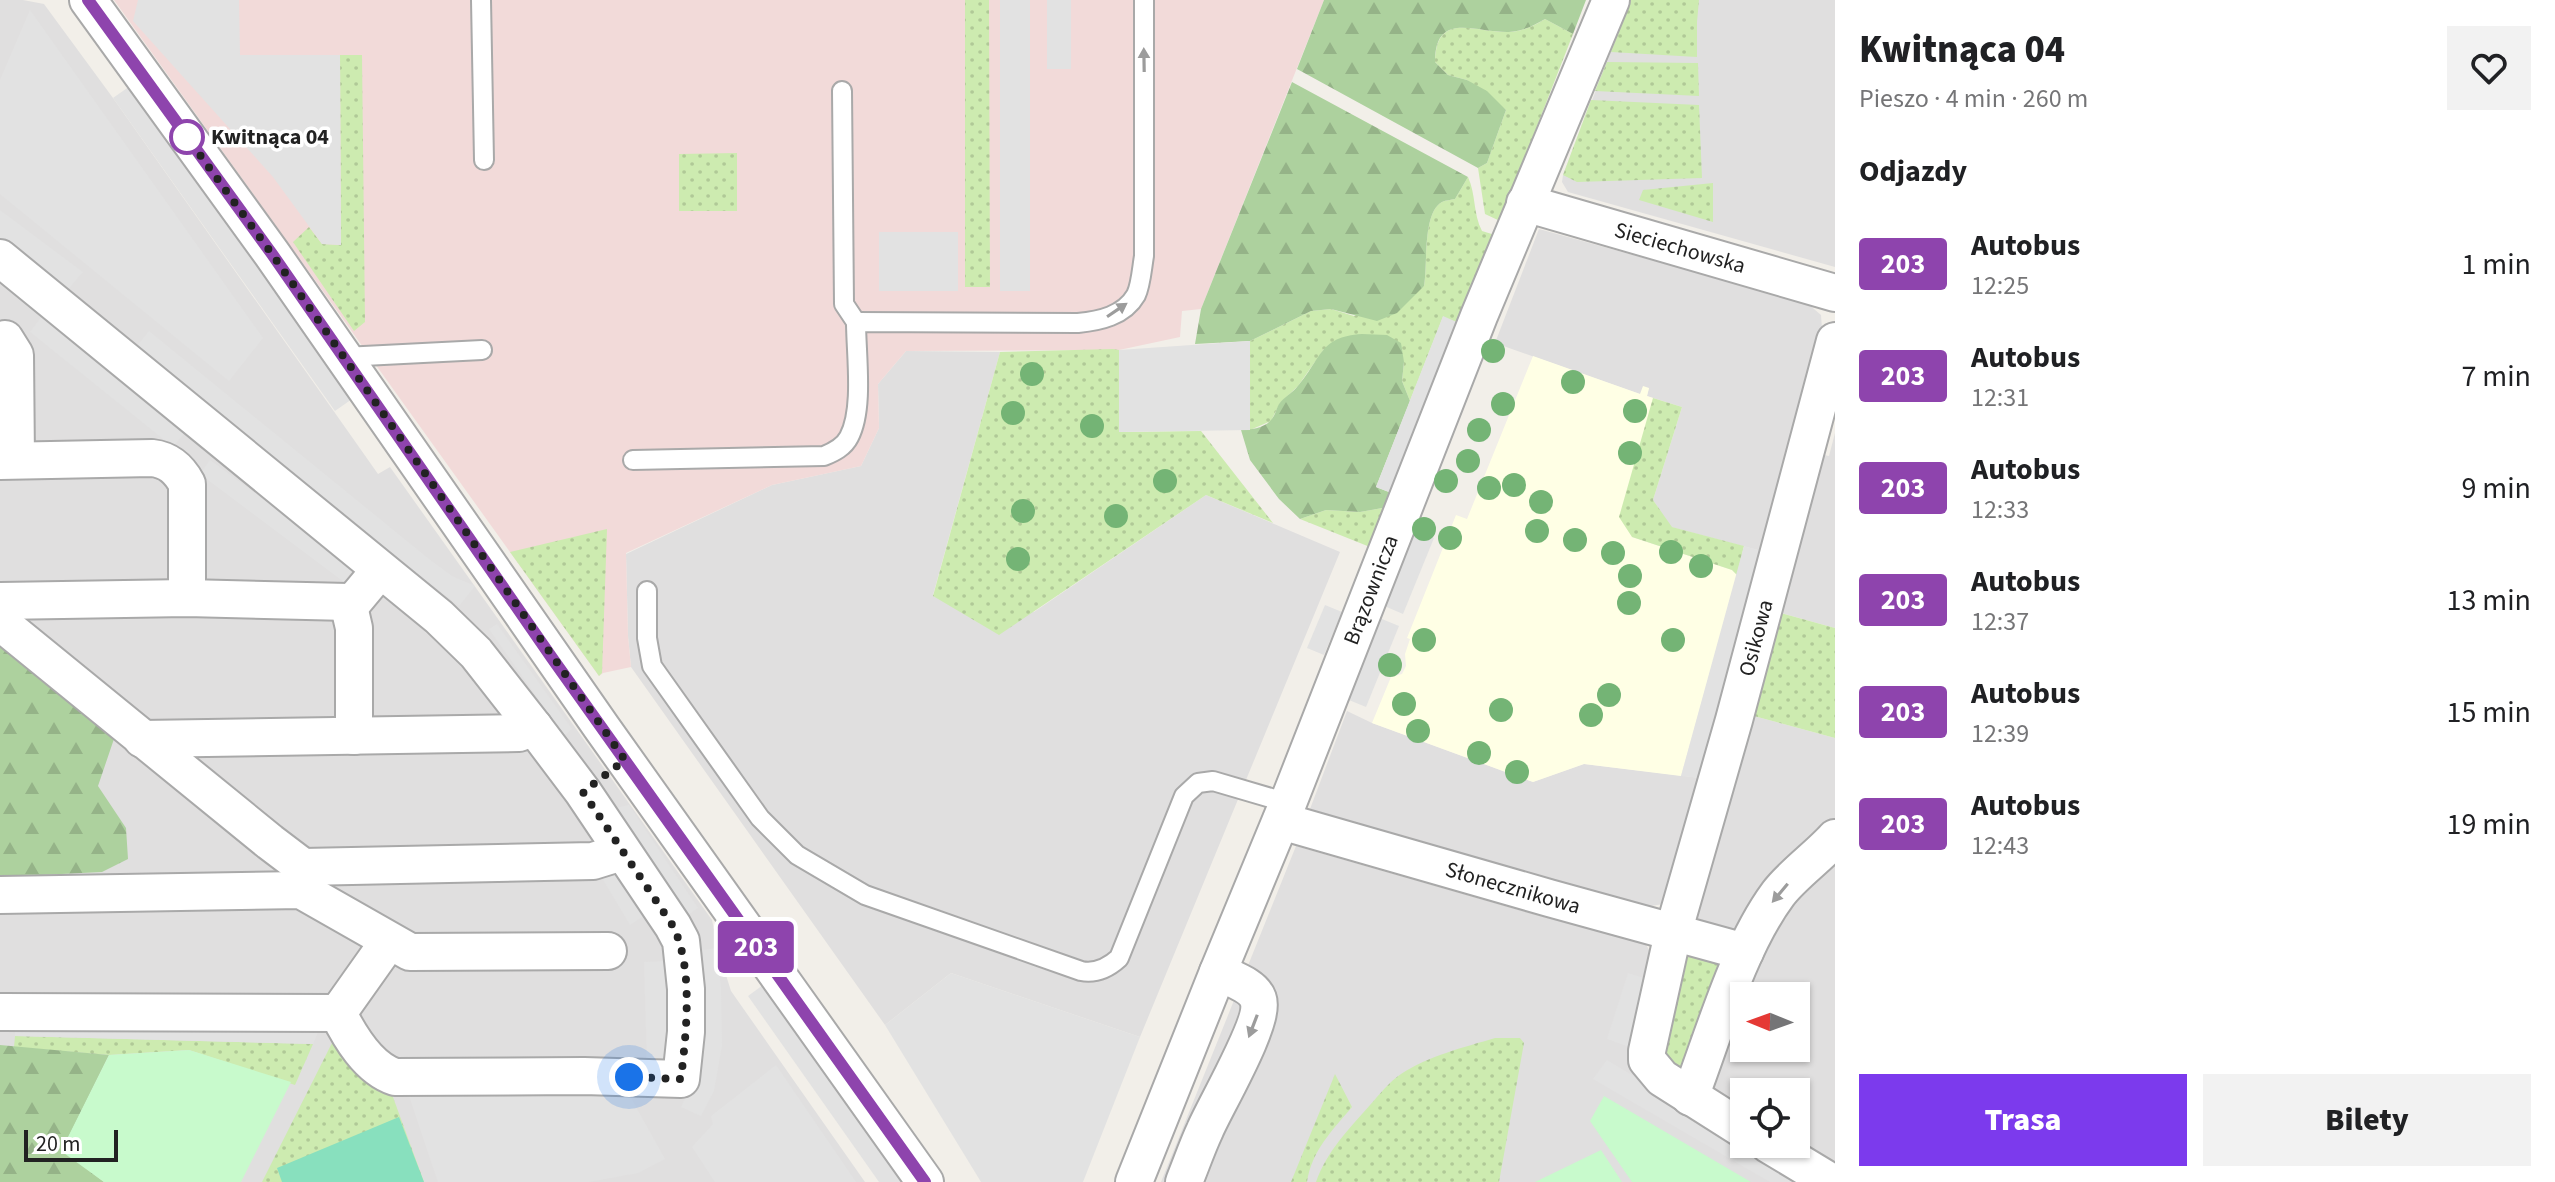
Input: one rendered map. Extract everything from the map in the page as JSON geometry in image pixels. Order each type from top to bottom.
[{"type":"street","points":[[88,0],[272,254],[625,760],[925,1182]]},
{"type":"street","name":"Brązownicza","points":[[1134,1182],[1285,812],[1525,203],[1611,0]]},
{"type":"street","name":"Sieciechowska","points":[[1525,203],[1835,293]]},
{"type":"street","points":[[0,258],[43,290],[90,333],[439,617],[476,653],[583,792],[681,941],[686,989],[681,1079],[395,1077],[383,1073],[374,1065],[338,1013]]},
{"type":"street","points":[[43,290],[3,337],[15,355],[8,460],[152,458],[165,460],[176,468],[187,484],[187,598]]},
{"type":"street","name":"Osikowa","points":[[1690,1097],[1654,1070],[1647,1060],[1673,933],[1734,720],[1835,341]]},
{"type":"street","points":[[176,468],[206,428]]},
{"type":"street","points":[[0,601],[187,598],[348,602],[355,600],[380,570]]},
{"type":"street","points":[[348,602],[354,628],[354,736]]},
{"type":"street","points":[[0,622],[142,739],[302,878],[389,941],[410,952],[608,951]]},
{"type":"street","points":[[142,739],[519,733],[534,727]]},
{"type":"street","points":[[583,792],[625,760]]},
{"type":"street","name":"Słonecznikowa","points":[[1285,812],[1673,933],[1745,952]]},
{"type":"street","points":[[1730,1121],[1690,1097],[1745,952],[1780,890],[1835,838]]},
{"type":"street","points":[[0,895],[588,861],[622,852]]},
{"type":"street","points":[[338,1013],[389,941]]},
{"type":"street","points":[[1184,1182],[1260,1010],[1256,995],[1218,972]]},
{"type":"street","points":[[0,1012],[338,1013]]},
{"type":"street","points":[[1791,1158],[1831,1182]]},
{"type":"lane","points":[[481,0],[484,160]]},
{"type":"lane","points":[[856,322],[1095,321],[1117,314],[1136,295],[1144,256],[1144,0]]},
{"type":"lane","points":[[633,460],[824,456],[838,449],[849,437],[857,409],[856,322],[844,304],[842,91]]},
{"type":"lane","points":[[344,357],[482,350]]},
{"type":"lane","points":[[647,591],[647,638],[652,666],[760,818],[797,855],[865,895],[1081,971],[1090,973],[1102,969],[1119,958],[1184,796],[1198,783],[1213,781],[1285,812]]},
{"type":"shaded area","points":[[0,0],[44,4],[378,474],[390,467],[712,920],[731,991],[865,1182],[0,1182]]},
{"type":"shaded area","points":[[114,0],[1324,0],[1201,309],[1182,311],[1180,337],[1119,350],[906,351],[878,384],[879,428],[861,466],[772,485],[626,553],[631,667],[599,676]]},
{"type":"shaded area","points":[[138,0],[239,0],[240,55],[340,55],[341,245],[322,244],[273,177],[133,21]]},
{"type":"shaded area","points":[[1000,0],[1030,0],[1030,291],[1000,291]]},
{"type":"shaded area","points":[[1047,0],[1071,0],[1071,69],[1047,69]]},
{"type":"shaded area","points":[[1631,0],[1835,0],[1835,267],[1568,192],[1562,182],[1563,175]]},
{"type":"shaded area","points":[[30,10],[263,338],[229,381],[0,194],[0,80]]},
{"type":"shaded area","points":[[130,86],[352,399],[335,411],[113,98]]},
{"type":"shaded area","points":[[0,210],[83,272],[66,292],[0,242]]},
{"type":"shaded area","points":[[1539,229],[1807,303],[1821,315],[1822,329],[1765,552],[1671,527],[1653,500],[1682,407],[1647,396],[1649,388],[1640,394],[1495,343]]},
{"type":"shaded area","points":[[879,232],[958,232],[958,291],[879,291]]},
{"type":"shaded area","points":[[45,312],[189,428],[173,447],[30,332]]},
{"type":"shaded area","points":[[1443,316],[1461,324],[1394,494],[1376,487]]},
{"type":"shaded area","points":[[149,331],[429,559],[452,576],[475,586],[459,606],[133,351]]},
{"type":"shaded area","points":[[1250,341],[1250,430],[1119,432],[1119,350]]},
{"type":"shaded area","points":[[906,351],[1000,352],[933,595],[1034,612],[1206,495],[1340,552],[1140,1037],[951,973],[885,1025],[631,667],[626,554],[772,485],[861,466],[879,428],[878,384]]},
{"type":"shaded area","points":[[1533,356],[1640,394],[1643,386],[1649,388],[1647,396],[1653,398],[1632,537],[1732,570],[1737,575],[1681,776],[1584,764],[1533,782],[1372,723],[1391,677],[1402,674],[1406,666],[1405,654],[1410,639],[1407,638],[1456,515],[1467,519]]},
{"type":"shaded area","points":[[1835,433],[1835,628],[1781,613],[1824,455],[1829,456]]},
{"type":"shaded area","points":[[210,460],[355,566],[344,582],[200,474]]},
{"type":"shaded area","points":[[1412,529],[1434,538],[1403,614],[1382,605]]},
{"type":"shaded area","points":[[1744,546],[1765,552],[1701,778],[1681,776]]},
{"type":"shaded area","points":[[1325,605],[1342,612],[1324,655],[1307,648]]},
{"type":"shaded area","points":[[1377,617],[1399,626],[1366,707],[1344,698]]},
{"type":"shaded area","points":[[497,624],[572,729],[564,736],[489,629]]},
{"type":"shaded area","points":[[1347,711],[1533,782],[1584,764],[1701,778],[1663,904],[1651,906],[1509,868],[1310,809]]},
{"type":"shaded area","points":[[1750,715],[1835,738],[1835,1182],[1161,1182],[1296,846],[1645,943],[1651,953]]},
{"type":"shaded area","points":[[629,805],[698,908],[688,915],[616,808]]},
{"type":"shaded area","points":[[620,861],[650,912],[630,925],[599,873]]},
{"type":"shaded area","points":[[716,948],[721,987],[722,1046],[714,1091],[701,1116],[681,1107],[693,1080],[696,951]]},
{"type":"shaded area","points":[[667,961],[670,1061],[647,1062],[644,962]]},
{"type":"shaded area","points":[[951,973],[1140,1037],[1083,1182],[981,1182],[885,1025]]},
{"type":"shaded area","points":[[1628,973],[1651,980],[1629,1047],[1607,1039]]},
{"type":"shaded area","points":[[767,982],[908,1182],[879,1182],[748,996]]},
{"type":"shaded area","points":[[15,1020],[321,1025],[313,1044],[15,1036]]},
{"type":"shaded area","points":[[1607,1060],[1730,1134],[1730,1158],[1770,1158],[1803,1178],[1801,1182],[1770,1182],[1593,1079]]},
{"type":"shaded area","points":[[776,1065],[856,1182],[715,1182],[692,1147],[713,1124],[711,1116]]},
{"type":"shaded area","points":[[407,1090],[627,1091],[665,1159],[638,1173],[589,1182],[438,1182]]},
{"type":"green space","points":[[965,0],[989,0],[990,287],[965,287]]},
{"type":"green space","points":[[1324,0],[1586,0],[1573,34],[1545,19],[1514,31],[1460,28],[1442,36],[1435,62],[1448,75],[1467,80],[1487,91],[1506,110],[1487,163],[1478,168],[1297,69]]},
{"type":"green space","points":[[1631,0],[1699,0],[1697,57],[1611,52]]},
{"type":"green space","points":[[1545,19],[1573,34],[1500,221],[1485,214],[1478,168],[1487,163],[1506,110],[1467,80],[1448,75],[1435,62],[1437,46],[1442,35],[1450,30],[1515,31]]},
{"type":"green space","points":[[340,55],[362,55],[365,322],[354,331],[293,242],[309,227],[322,244],[341,245]]},
{"type":"green space","points":[[1607,62],[1698,63],[1699,96],[1595,91]]},
{"type":"green space","points":[[1292,82],[1468,177],[1455,199],[1442,202],[1431,217],[1424,286],[1397,313],[1377,321],[1331,309],[1311,311],[1250,341],[1195,344],[1201,309]]},
{"type":"green space","points":[[1591,100],[1699,105],[1702,178],[1577,182],[1563,175]]},
{"type":"green space","points":[[737,153],[737,211],[679,211],[679,154]]},
{"type":"green space","points":[[1468,177],[1482,231],[1495,235],[1461,324],[1443,317],[1410,401],[1402,381],[1404,362],[1324,349],[1298,386],[1280,403],[1271,421],[1250,430],[1250,341],[1311,311],[1331,309],[1354,316],[1424,286],[1431,217],[1442,202],[1455,199]]},
{"type":"green space","points":[[1713,183],[1713,222],[1639,200],[1643,190]]},
{"type":"green space","points":[[1387,335],[1401,343],[1404,362],[1402,381],[1410,401],[1376,487],[1394,494],[1388,507],[1360,512],[1326,510],[1300,519],[1279,499],[1250,460],[1241,430],[1260,427],[1270,421],[1279,404],[1297,387],[1329,345],[1348,336]]},
{"type":"green space","points":[[1119,350],[1119,432],[1201,431],[1273,523],[1206,495],[999,635],[933,596],[1000,352]]},
{"type":"green space","points":[[1653,398],[1682,407],[1653,500],[1672,527],[1744,546],[1737,575],[1732,570],[1632,537],[1619,517]]},
{"type":"green space","points":[[1388,507],[1370,547],[1300,519],[1326,510],[1360,512]]},
{"type":"green space","points":[[607,529],[602,673],[599,676],[510,552]]},
{"type":"green space","points":[[1777,612],[1835,628],[1835,738],[1750,715]]},
{"type":"green space","points":[[0,640],[116,733],[98,786],[126,828],[128,859],[102,872],[0,877]]},
{"type":"green space","points":[[1687,945],[1730,957],[1685,1069],[1669,1068],[1659,1037]]},
{"type":"green space","points":[[336,1035],[386,1078],[424,1182],[262,1182]]},
{"type":"green space","points":[[15,1036],[313,1044],[295,1085],[189,1050],[109,1055],[14,1047]]},
{"type":"green space","points":[[1495,1038],[1520,1038],[1524,1043],[1499,1182],[1316,1182],[1339,1141],[1397,1077],[1435,1057]]},
{"type":"green space","points":[[0,1045],[109,1055],[62,1150],[104,1182],[0,1182]]},
{"type":"green space","points":[[189,1050],[291,1082],[241,1182],[104,1182],[61,1151],[109,1055]]},
{"type":"green space","points":[[1335,1074],[1352,1107],[1318,1151],[1307,1182],[1291,1182]]},
{"type":"green space","points":[[1604,1096],[1751,1182],[1632,1182],[1590,1121]]},
{"type":"green space","points":[[399,1117],[424,1182],[282,1182],[277,1168]]},
{"type":"green space","points":[[1601,1150],[1622,1182],[1535,1182]]},
{"type":"bus line","name":"203","points":[[88,0],[272,254],[552,658],[925,1182]]},
{"type":"place","name":"Kwitnąca 04","points":[[187,137]]},
{"type":"route","points":[[187,137],[181,129],[272,254],[625,760],[583,792],[681,941],[686,989],[681,1079],[629,1077]]}]
